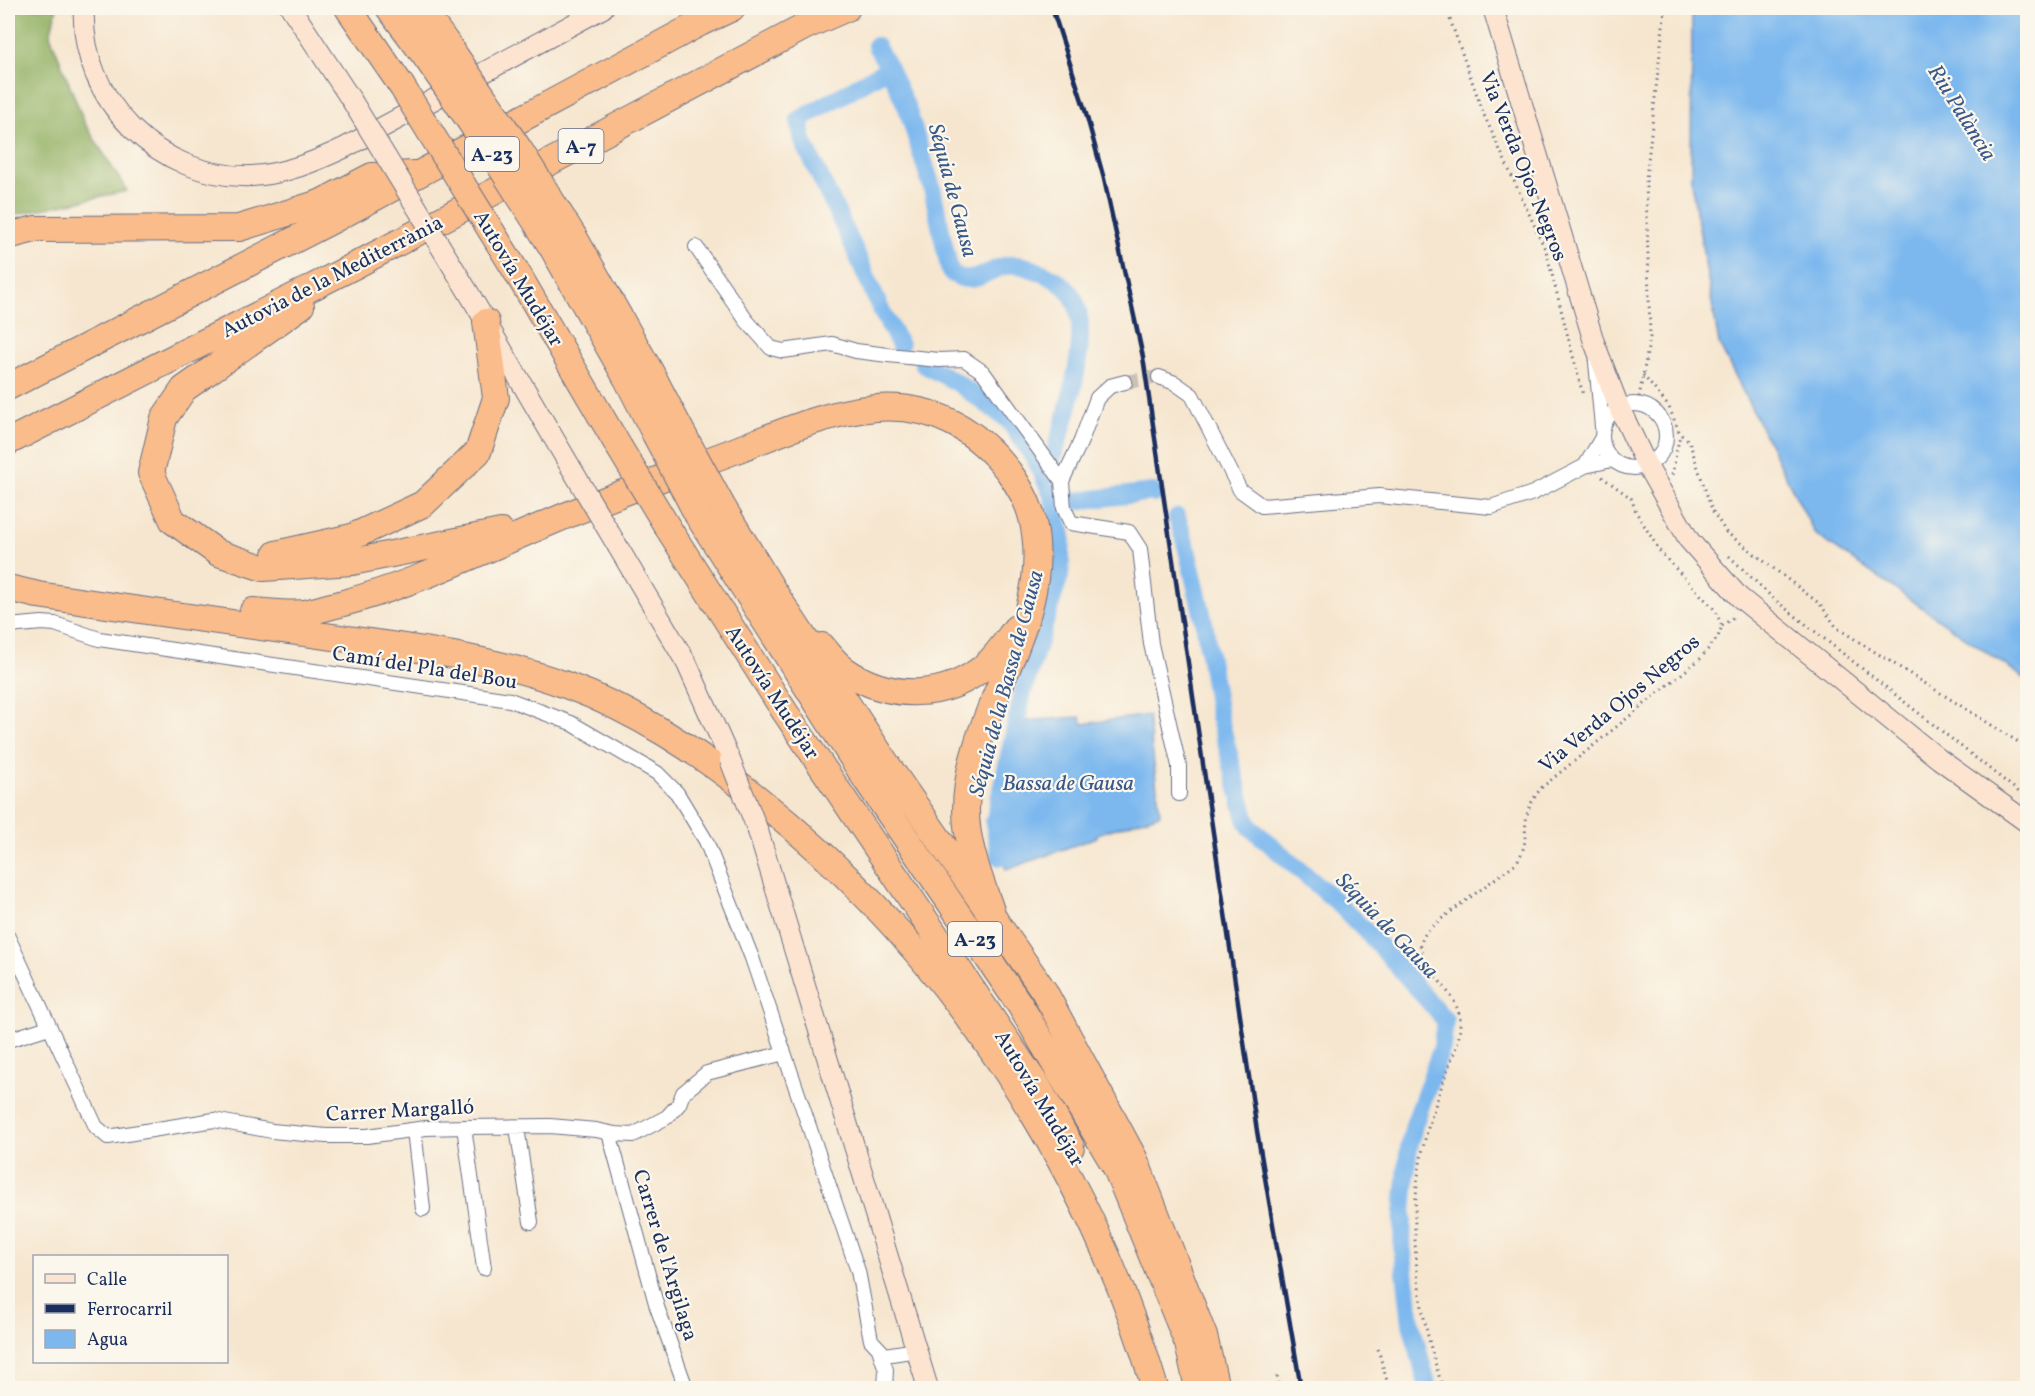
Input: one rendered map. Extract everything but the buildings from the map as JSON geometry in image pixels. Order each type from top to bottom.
[{"type":"highway","name":"Autovía Mudéjar","points":[[348,8],[401,85],[516,271],[668,528],[785,712],[1038,1087],[1112,1230],[1146,1316],[1169,1389]]},
{"type":"highway","name":"Autovía Mudéjar","points":[[389,8],[439,54],[497,161],[564,243],[627,379],[666,429],[698,516],[867,781],[1020,1005],[1116,1168],[1188,1344],[1198,1389]]},
{"type":"highway","points":[[420,8],[439,54]]},
{"type":"highway","name":"A-7","points":[[8,387],[320,226],[732,8]]},
{"type":"highway","name":"Autovia de la Mediterrània","points":[[8,442],[356,265],[806,26],[847,8]]},
{"type":"highway","points":[[8,236],[35,229],[239,228],[320,203],[372,176],[420,173]]},
{"type":"highway","points":[[356,265],[266,333],[184,389],[164,418],[151,473],[173,521],[218,553],[262,568],[352,562],[554,520]]},
{"type":"highway","points":[[218,553],[276,554],[352,537],[423,504],[478,452],[496,398],[486,322]]},
{"type":"highway","points":[[95,603],[302,614],[373,595],[454,564],[554,520],[779,433],[824,418],[879,408],[914,410],[940,417],[971,432],[994,453],[1019,486],[1031,515],[1037,544],[1036,577],[1028,610],[1011,662],[980,732],[970,772],[966,811],[969,831],[975,861],[995,922]]},
{"type":"highway","points":[[666,429],[820,645],[843,668],[869,684],[896,692],[919,692],[944,688],[968,678],[1000,649],[1028,610]]},
{"type":"highway","points":[[722,507],[774,592],[890,769],[1044,991],[1136,1160],[1204,1336],[1216,1389]]},
{"type":"highway","points":[[8,588],[38,595],[468,658],[564,685],[606,702],[666,733],[713,763],[790,824],[867,898],[929,968],[981,1035],[1061,1162],[1088,1217],[1135,1327],[1155,1389]]},
{"type":"main road","points":[[84,8],[85,38],[95,77],[111,106],[135,132],[159,150],[187,164],[220,173],[250,176],[283,172],[344,148],[603,8]]},
{"type":"main road","points":[[291,8],[352,101],[470,295],[687,664],[730,760],[758,831],[928,1389]]},
{"type":"main road","points":[[1493,8],[1594,342],[1629,405],[1647,466],[1689,540],[1739,597],[1939,759],[2028,823]]},
{"type":"street","points":[[696,247],[746,320],[771,348],[783,351],[832,344],[856,351],[888,355],[939,360],[964,359],[982,372],[1062,481]]},
{"type":"street","points":[[1588,465],[1602,433],[1629,405],[1654,410],[1664,423],[1666,440],[1660,455],[1647,466],[1628,468],[1612,459],[1602,433],[1594,342]]},
{"type":"street","points":[[1159,377],[1174,383],[1192,395],[1240,490],[1262,506],[1379,496],[1491,507],[1533,493],[1588,465],[1612,459]]},
{"type":"street","points":[[1125,382],[1110,386],[1097,398],[1081,441],[1062,481],[1064,508],[1071,523],[1129,532],[1140,549],[1151,644],[1179,766],[1179,794]]},
{"type":"street","name":"Camí del Pla del Bou","points":[[8,626],[55,624],[99,639],[510,700],[570,723],[657,772],[677,793],[706,841],[752,958],[858,1271],[871,1340],[879,1349],[886,1370],[885,1389]]},
{"type":"street","name":"Carrer Margalló","points":[[8,937],[96,1126],[108,1137],[214,1120],[272,1131],[326,1136],[367,1136],[464,1126],[550,1126],[633,1135],[667,1117],[679,1104],[683,1093],[707,1072],[784,1053]]},
{"type":"street","points":[[8,1040],[50,1027]]},
{"type":"street","points":[[464,1126],[484,1268]]},
{"type":"street","points":[[517,1127],[531,1222]]},
{"type":"street","points":[[414,1130],[423,1209]]},
{"type":"street","name":"Carrer de l'Argilaga","points":[[609,1133],[657,1307],[686,1389]]},
{"type":"street","points":[[879,1349],[885,1355],[917,1350]]},
{"type":"path","name":"Via Verda Ojos Negros","points":[[1446,8],[1484,115],[1546,251],[1584,399]]},
{"type":"path","points":[[1629,405],[1643,375],[1650,337],[1646,179],[1665,8]]},
{"type":"path","points":[[1643,375],[1669,408],[1680,434],[1689,441],[1712,510],[1726,532],[1820,604],[1837,628],[2028,748]]},
{"type":"path","points":[[1672,475],[1680,434]]},
{"type":"path","name":"Via Verda Ojos Negros","points":[[1443,1389],[1429,1346],[1424,1321],[1416,1258],[1414,1211],[1420,1165],[1428,1129],[1460,1037],[1461,1021],[1451,995],[1423,957],[1420,944],[1428,930],[1516,862],[1524,851],[1527,814],[1541,788],[1700,659],[1718,638],[1722,626],[1715,610],[1661,553],[1636,512],[1631,498],[1588,465]]},
{"type":"path","points":[[1721,549],[1775,600],[2028,799]]},
{"type":"path","points":[[1378,1349],[1389,1389]]},
{"type":"path","points":[[1276,1376],[1279,1389]]},
{"type":"green space","points":[[8,8],[57,8],[50,35],[85,124],[127,191],[8,216]]},
{"type":"water","name":"Riu Palància","points":[[1692,8],[2027,8],[2027,680],[1815,534],[1719,344],[1691,182]]},
{"type":"water","name":"Bassa de Gausa","points":[[1148,715],[1160,814],[1097,834],[1097,837],[1006,870],[996,822],[1023,721],[1080,717],[1083,724]]},
{"type":"waterway","name":"Séquia de Gausa","points":[[876,46],[907,108],[932,188],[950,272],[967,279],[1002,267],[1019,265],[1053,278],[1073,297],[1078,312],[1079,353],[1071,398],[1054,455]]},
{"type":"waterway","name":"Séquia de la Bassa de Gausa","points":[[889,68],[799,120],[803,141],[881,310],[900,345]]},
{"type":"waterway","name":"Séquia de la Bassa de Gausa","points":[[923,364],[956,382],[1008,420],[1035,459],[1052,494],[1062,536],[1060,575],[1023,692],[994,823],[1000,857]]},
{"type":"waterway","name":"Séquia de Gausa","points":[[1067,497],[1074,501],[1153,492],[1155,494]]},
{"type":"waterway","name":"Séquia de Gausa","points":[[1177,517],[1204,622],[1219,716],[1250,827],[1337,902],[1378,944],[1445,1020],[1442,1047],[1414,1125],[1408,1153],[1403,1213],[1402,1246],[1411,1323],[1428,1388]]},
{"type":"tunnel","points":[[1125,382],[1159,377]]},
{"type":"railway","points":[[1052,8],[1085,110],[1104,179],[1143,357],[1257,1131],[1301,1388]]}]
